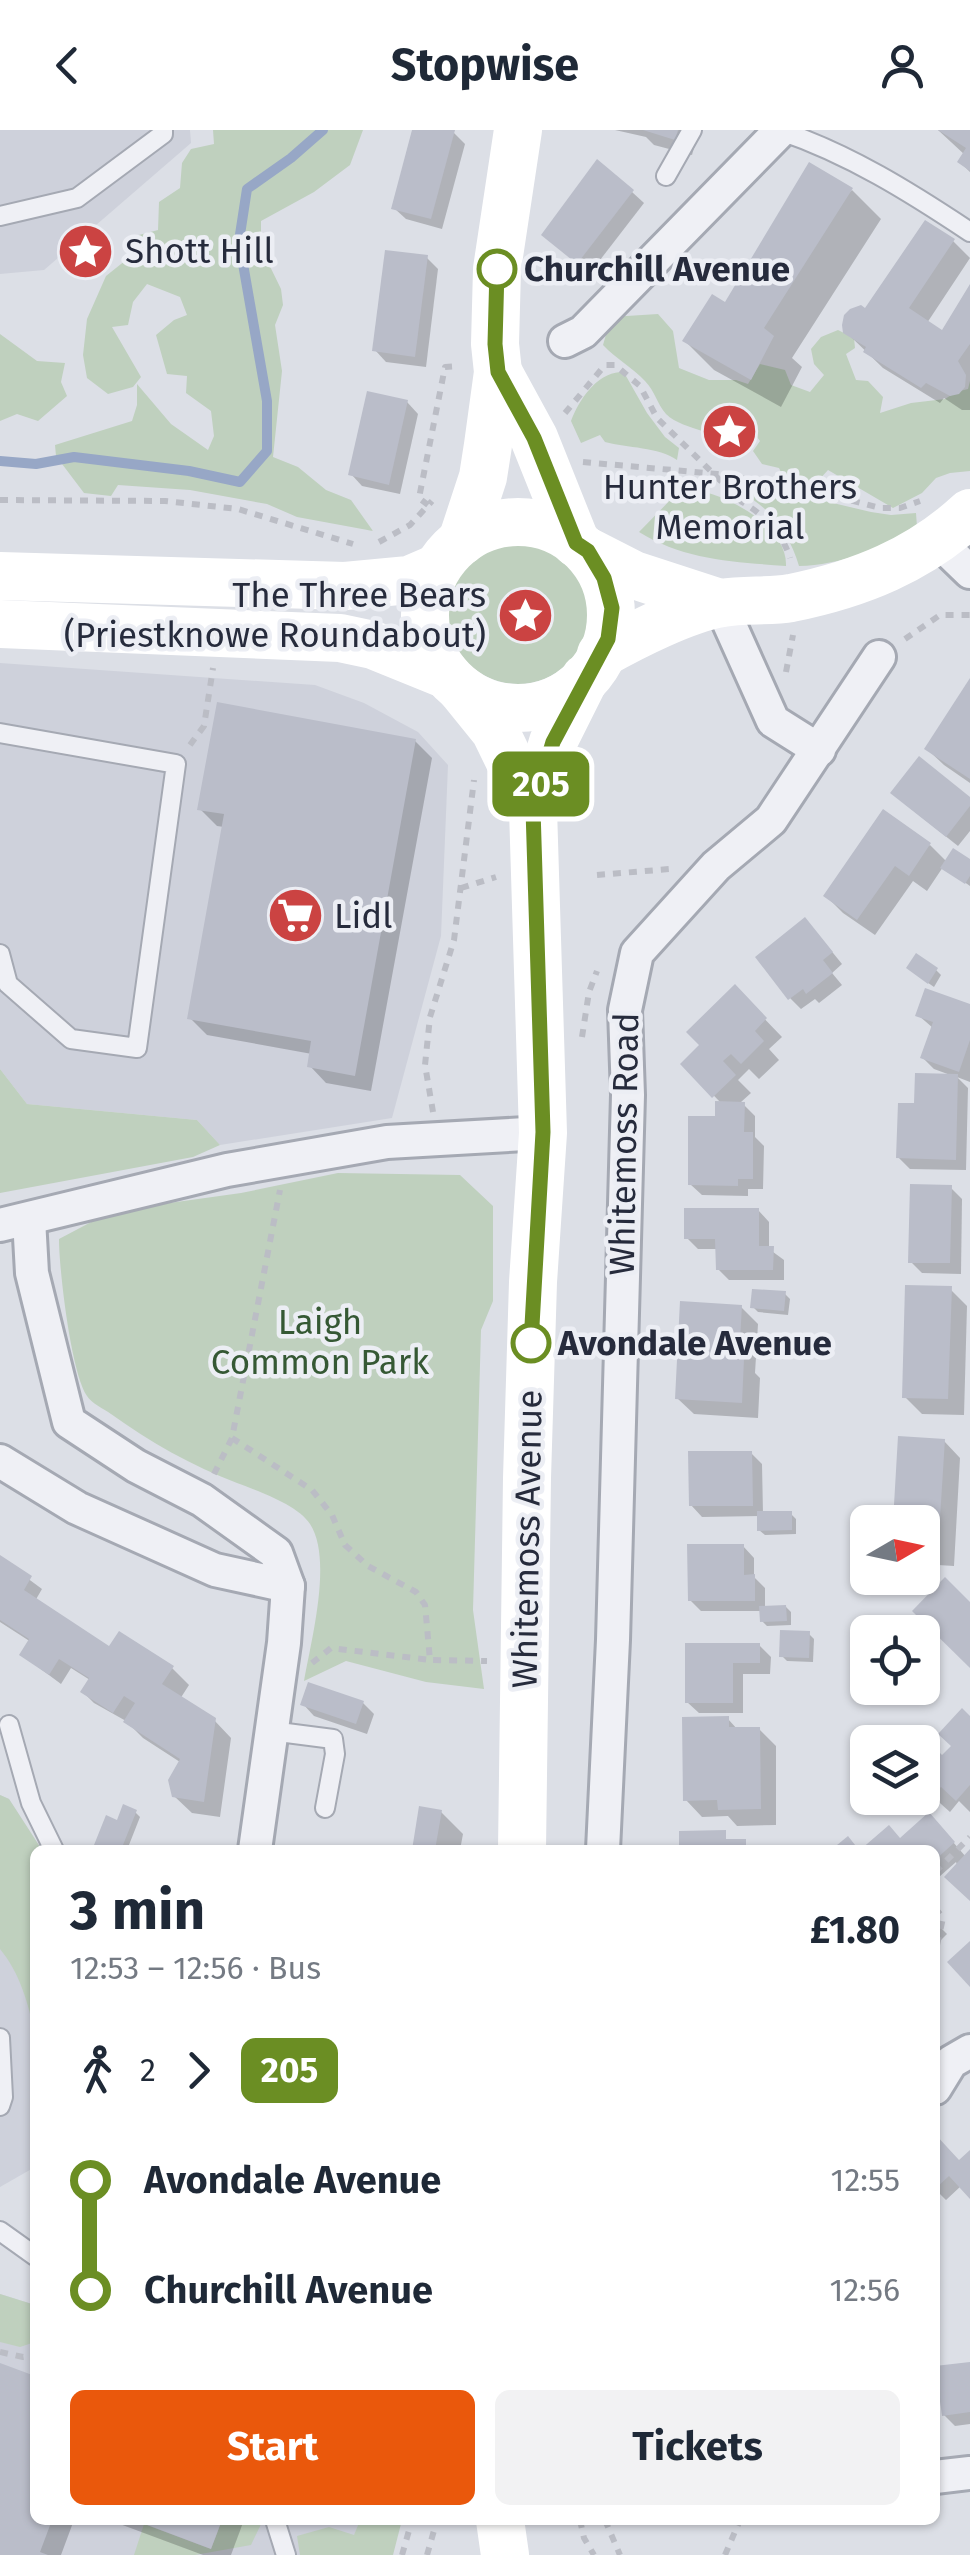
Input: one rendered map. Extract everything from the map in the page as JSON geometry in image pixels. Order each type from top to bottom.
[{"type":"main road","points":[[0,576],[345,586],[408,580],[450,554],[484,477],[496,358],[497,269],[518,130]]},
{"type":"main road","points":[[0,624],[340,638],[373,645],[454,682],[487,703],[517,708],[547,704],[574,690],[608,639],[612,608],[604,578],[582,547],[496,358]]},
{"type":"main road","points":[[454,682],[427,638],[424,608],[432,577],[473,532],[502,522],[533,522],[563,532],[634,575],[720,603]]},
{"type":"main road","points":[[593,666],[634,636],[720,603],[790,598],[895,566],[951,532]]},
{"type":"main road","name":"Whitemoss Avenue","points":[[522,1845],[533,1282],[543,1132],[533,809],[553,742],[593,666]]},
{"type":"main road","name":"Whitemoss Avenue","points":[[454,682],[495,731],[533,809]]},
{"type":"main road","points":[[494,2555],[497,2525]]},
{"type":"main road","points":[[499,2525],[505,2555]]},
{"type":"street","points":[[565,341],[583,332],[781,130]]},
{"type":"street","points":[[720,603],[773,721],[819,750]]},
{"type":"street","name":"Whitemoss Road","points":[[603,1845],[628,1095],[625,1010],[636,953],[716,866],[771,820],[879,657]]},
{"type":"street","points":[[256,1845],[288,1586],[276,1552],[202,1500],[136,1466],[69,1422],[32,1273],[14,1222],[227,1170],[387,1142],[543,1132]]},
{"type":"street","points":[[0,1460],[77,1508],[215,1570],[288,1586]]},
{"type":"street","points":[[940,2477],[970,2474]]},
{"type":"lane","points":[[0,216],[77,198],[163,134],[163,130]]},
{"type":"lane","points":[[666,176],[692,130]]},
{"type":"lane","points":[[781,130],[906,190],[970,232]]},
{"type":"lane","points":[[0,733],[176,764],[137,1048],[71,1039],[8,984],[0,954]]},
{"type":"lane","points":[[9,1724],[31,1804],[52,1845]]},
{"type":"lane","points":[[272,1731],[333,1739],[325,1808]]},
{"type":"lane","points":[[0,2038],[0,2106]]},
{"type":"lane","points":[[0,2231],[30,2250]]},
{"type":"lane","points":[[266,2555],[286,2553],[277,2525]]},
{"type":"path","points":[[428,505],[419,498],[446,367],[466,366],[465,341],[496,358]]},
{"type":"path","points":[[561,420],[604,365],[614,365],[640,386],[657,418],[742,502],[771,524],[789,552],[794,620],[792,648],[773,721]]},
{"type":"path","points":[[576,462],[717,474],[823,493],[880,508],[900,508],[951,532]]},
{"type":"path","points":[[328,549],[368,548],[410,525],[440,491]]},
{"type":"path","points":[[0,500],[165,501],[238,509],[368,548]]},
{"type":"path","points":[[879,657],[940,615],[970,615]]},
{"type":"path","points":[[176,764],[204,726],[215,657]]},
{"type":"path","points":[[438,1140],[426,1065],[430,1017],[454,940],[474,774]]},
{"type":"path","points":[[597,875],[716,866]]},
{"type":"path","points":[[461,888],[497,877]]},
{"type":"path","points":[[286,1160],[232,1438],[312,1490],[332,1514],[345,1544],[368,1566],[416,1592],[426,1605],[430,1660]]},
{"type":"path","points":[[276,1698],[330,1648],[430,1660],[494,1661]]},
{"type":"path","points":[[940,1867],[970,1837]]},
{"type":"path","points":[[0,2352],[30,2355]]},
{"type":"path","points":[[402,2555],[411,2525]]},
{"type":"path","points":[[427,2555],[436,2525]]},
{"type":"path","points":[[581,2525],[594,2555]]},
{"type":"path","points":[[607,2525],[620,2555]]},
{"type":"path","points":[[726,2555],[738,2525]]},
{"type":"shaded area","points":[[0,130],[190,130],[191,143],[44,270],[0,274]]},
{"type":"shaded area","points":[[0,663],[315,685],[364,703],[418,732],[448,765],[441,936],[392,1118],[220,1145],[197,1120],[27,1104],[0,1069]]},
{"type":"shaded area","points":[[0,1795],[9,1799],[39,1845],[30,1845],[30,2170],[0,2187]]},
{"type":"shaded area","points":[[0,2294],[30,2303],[30,2525],[358,2525],[347,2555],[0,2555]]},
{"type":"green space","points":[[213,130],[363,130],[350,165],[314,192],[261,221],[261,248],[281,289],[283,305],[275,325],[282,371],[273,457],[298,467],[326,490],[351,500],[373,531],[297,517],[267,504],[190,490],[118,485],[111,496],[84,493],[56,456],[55,445],[132,421],[137,384],[171,424],[208,450],[214,436],[211,411],[186,393],[187,376],[167,374],[156,335],[187,315],[180,297],[147,284],[133,302],[128,325],[112,327],[141,377],[133,387],[108,394],[87,378],[83,355],[87,319],[106,276],[126,260],[135,236],[158,230],[159,202],[180,188],[182,163],[191,149],[214,144]]},
{"type":"green space","points":[[658,314],[673,331],[679,368],[709,380],[748,384],[760,364],[785,370],[791,385],[810,392],[824,375],[814,364],[811,349],[821,337],[838,330],[854,338],[855,348],[846,354],[856,380],[868,381],[883,397],[880,413],[911,403],[945,399],[968,389],[970,381],[970,471],[936,478],[922,493],[893,508],[828,470],[817,482],[803,487],[784,478],[779,468],[762,464],[753,451],[760,441],[744,419],[727,420],[702,431],[674,420],[645,381],[603,345],[611,317]]},
{"type":"green space","points":[[0,334],[37,361],[65,363],[61,382],[67,396],[38,421],[17,414],[0,421]]},
{"type":"green space","points":[[620,372],[665,437],[679,448],[677,460],[652,450],[605,442],[600,435],[581,443],[571,421],[579,405],[596,383]]},
{"type":"green space","points":[[748,483],[871,512],[916,513],[917,527],[860,554],[830,563],[799,566],[778,524],[763,507],[743,494]]},
{"type":"green space","points":[[682,488],[731,502],[763,523],[776,536],[786,566],[692,554],[639,532]]},
{"type":"green space","points":[[518,544],[545,549],[568,564],[583,587],[588,614],[583,641],[568,664],[545,679],[518,684],[491,679],[468,664],[453,641],[448,614],[453,587],[468,564],[491,549]]},
{"type":"green space","points":[[0,1069],[27,1104],[197,1120],[220,1145],[193,1157],[0,1193]]},
{"type":"green space","name":"Laigh Common Park","points":[[338,1173],[460,1175],[493,1206],[493,1301],[481,1330],[473,1610],[484,1689],[426,1682],[346,1661],[304,1681],[320,1579],[317,1539],[310,1524],[266,1494],[156,1444],[91,1401],[81,1384],[71,1344],[59,1239],[112,1211],[241,1193]]},
{"type":"green space","points":[[0,1795],[9,1799],[39,1845],[30,1845],[30,2014],[13,1969],[0,1949]]},
{"type":"green space","points":[[0,2294],[30,2303],[30,2344],[20,2347],[0,2342]]},
{"type":"green space","points":[[144,2525],[211,2549],[220,2525],[261,2525],[251,2545],[195,2555],[134,2555]]},
{"type":"green space","points":[[358,2525],[401,2525],[393,2555],[300,2555],[297,2536],[329,2527],[354,2535]]},
{"type":"building","points":[[412,130],[455,130],[431,219],[391,209]]},
{"type":"building","points":[[643,130],[678,130],[675,140]]},
{"type":"building","points":[[938,130],[970,130],[970,171],[957,162],[966,148]]},
{"type":"building","points":[[597,159],[634,190],[577,264],[541,235]]},
{"type":"building","points":[[809,162],[853,188],[764,328],[774,336],[751,380],[682,341],[712,294],[725,302]]},
{"type":"building","points":[[925,220],[955,239],[909,308],[942,330],[970,284],[970,344],[958,361],[966,375],[965,387],[950,396],[926,383],[921,388],[863,352],[866,347],[843,333],[844,315],[861,305],[865,308]]},
{"type":"building","points":[[385,250],[428,255],[415,357],[372,351]]},
{"type":"building","points":[[367,391],[408,400],[389,485],[348,475]]},
{"type":"building","points":[[970,678],[970,779],[924,749]]},
{"type":"building","name":"Lidl","points":[[217,702],[416,739],[355,1076],[307,1067],[311,1041],[187,1019],[224,814],[197,810]]},
{"type":"building","points":[[919,756],[970,797],[970,806],[946,837],[890,793]]},
{"type":"building","points":[[883,809],[931,843],[909,876],[895,866],[857,920],[823,896]]},
{"type":"building","points":[[953,848],[970,859],[970,876],[965,884],[940,868]]},
{"type":"building","points":[[805,917],[833,952],[823,960],[833,973],[806,994],[803,989],[788,1000],[755,957]]},
{"type":"building","points":[[916,953],[938,968],[928,984],[906,968]]},
{"type":"building","points":[[735,984],[767,1018],[755,1031],[764,1041],[741,1064],[731,1054],[723,1061],[736,1075],[712,1098],[680,1064],[699,1045],[686,1032]]},
{"type":"building","points":[[925,988],[970,1004],[970,1040],[959,1072],[920,1058],[933,1022],[915,1016]]},
{"type":"building","points":[[915,1073],[958,1074],[956,1160],[896,1158],[898,1103],[914,1103]]},
{"type":"building","points":[[715,1101],[745,1102],[744,1132],[753,1132],[753,1179],[738,1179],[738,1186],[688,1185],[688,1116],[715,1116]]},
{"type":"building","points":[[910,1184],[952,1185],[950,1263],[908,1263]]},
{"type":"building","points":[[684,1208],[759,1208],[759,1246],[774,1246],[773,1270],[716,1270],[715,1239],[684,1239]]},
{"type":"building","points":[[905,1285],[952,1286],[948,1399],[902,1398]]},
{"type":"building","points":[[752,1289],[786,1291],[784,1311],[750,1308]]},
{"type":"building","points":[[680,1301],[742,1305],[742,1403],[675,1399]]},
{"type":"building","points":[[898,1436],[945,1439],[940,1518],[940,1505],[894,1505]]},
{"type":"building","points":[[688,1451],[752,1451],[753,1506],[689,1506]]},
{"type":"building","points":[[757,1511],[792,1511],[792,1530],[757,1531]]},
{"type":"building","points":[[687,1544],[744,1544],[744,1575],[755,1574],[755,1601],[688,1601]]},
{"type":"building","points":[[0,1555],[32,1576],[24,1590],[109,1646],[119,1631],[174,1666],[162,1684],[216,1718],[204,1802],[172,1797],[168,1780],[180,1759],[123,1722],[135,1703],[124,1696],[113,1713],[80,1692],[89,1678],[59,1659],[49,1675],[19,1655],[29,1639],[0,1620]]},
{"type":"building","points":[[945,1577],[970,1602],[970,1668],[940,1639],[940,1615],[916,1615],[912,1611],[928,1595],[940,1595],[940,1582]]},
{"type":"building","points":[[786,1605],[787,1621],[760,1622],[759,1606]]},
{"type":"building","points":[[780,1630],[810,1631],[809,1658],[779,1657]]},
{"type":"building","points":[[685,1643],[760,1643],[760,1663],[733,1663],[733,1703],[685,1703]]},
{"type":"building","points":[[308,1682],[364,1701],[356,1724],[300,1705]]},
{"type":"building","points":[[962,1708],[970,1716],[970,1785],[956,1801],[940,1788],[940,1753],[951,1746],[940,1732]]},
{"type":"building","points":[[729,1716],[729,1727],[760,1727],[761,1809],[718,1810],[717,1800],[683,1801],[682,1717]]},
{"type":"building","points":[[123,1804],[137,1810],[123,1845],[94,1845],[106,1815],[117,1820]]},
{"type":"building","points":[[419,1806],[442,1810],[436,1845],[413,1845]]},
{"type":"building","points":[[926,1815],[932,1815],[955,1842],[940,1856],[940,1845],[866,1845],[889,1825],[900,1838]]},
{"type":"building","points":[[726,1830],[726,1839],[746,1839],[746,1845],[679,1845],[679,1831]]},
{"type":"building","points":[[848,1836],[855,1845],[837,1845]]},
{"type":"building","points":[[970,1849],[970,1901],[944,1877]]},
{"type":"building","points":[[970,1941],[970,1987],[947,1962]]},
{"type":"building","points":[[940,2139],[959,2160],[970,2150],[970,2199],[949,2176],[940,2184]]},
{"type":"building","points":[[970,2362],[970,2412],[942,2416],[940,2365]]},
{"type":"building","points":[[0,2363],[30,2374],[30,2525],[50,2525],[40,2552],[48,2555],[0,2555]]},
{"type":"building","points":[[147,2525],[220,2525],[211,2549]]},
{"type":"waterway","points":[[0,461],[36,464],[74,457],[189,471],[240,482],[267,451],[267,401],[239,241],[247,189],[323,130]]},
{"type":"bus line","name":"205","points":[[497,269],[498,372],[534,438],[576,543],[588,551],[604,578],[612,608],[608,639],[553,742],[533,809],[543,1132],[531,1343]]},
{"type":"place","name":"Shott Hill","points":[[86,251]]},
{"type":"place","name":"Churchill Avenue","points":[[497,269]]},
{"type":"place","name":"Hunter Brothers Memorial","points":[[730,431]]},
{"type":"place","name":"The Three Bears (Priestknowe Roundabout)","points":[[525,615]]},
{"type":"place","name":"Lidl","points":[[295,916]]},
{"type":"place","name":"Avondale Avenue","points":[[531,1343]]}]
